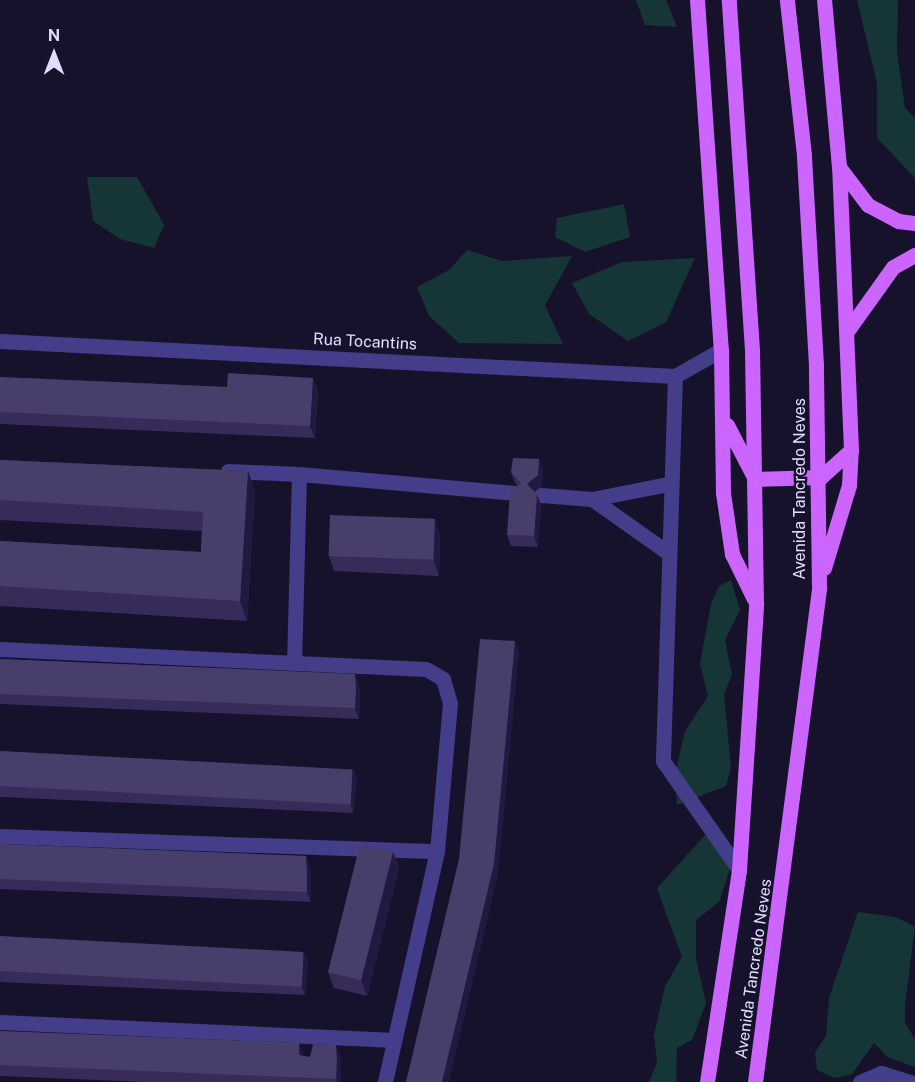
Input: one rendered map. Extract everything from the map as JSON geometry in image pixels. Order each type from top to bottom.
[{"type":"main road","points":[[698,0],[722,350],[723,493],[732,554],[756,604]]},
{"type":"main road","name":"Avenida Tancredo Neves","points":[[707,1082],[739,870],[756,604],[755,479],[743,158],[729,0]]},
{"type":"main road","name":"Avenida Tancredo Neves","points":[[755,1082],[819,587],[821,477],[804,155],[787,0]]},
{"type":"main road","points":[[819,587],[849,485],[851,450],[848,330],[839,167],[824,0]]},
{"type":"main road","points":[[839,167],[868,205],[898,221],[915,223]]},
{"type":"main road","points":[[848,330],[893,267],[915,255]]},
{"type":"main road","points":[[723,410],[755,479],[821,477],[851,450]]},
{"type":"street","name":"Rua Tocantins","points":[[0,341],[675,376]]},
{"type":"street","points":[[722,350],[675,376],[668,484],[663,761],[739,870]]},
{"type":"street","points":[[215,470],[299,474],[515,493]]},
{"type":"street","points":[[294,663],[299,474]]},
{"type":"street","points":[[541,495],[592,499],[668,484]]},
{"type":"street","points":[[592,499],[667,552]]},
{"type":"street","points":[[0,649],[426,669],[443,679],[450,703],[437,851],[385,1082]]},
{"type":"street","points":[[0,836],[437,851]]},
{"type":"street","points":[[0,1022],[395,1040]]},
{"type":"street","points":[[860,1082],[881,1073],[911,1082]]},
{"type":"green space","points":[[636,0],[666,0],[677,27],[645,25]]},
{"type":"green space","points":[[857,0],[898,0],[897,52],[905,108],[915,118],[915,178],[877,138],[877,83]]},
{"type":"green space","points":[[87,177],[137,177],[164,225],[154,248],[120,239],[93,221]]},
{"type":"green space","points":[[624,204],[630,237],[585,252],[555,237],[557,218]]},
{"type":"green space","points":[[467,250],[502,261],[572,256],[545,305],[563,344],[459,343],[429,316],[417,287],[449,270]]},
{"type":"green space","points":[[695,258],[666,322],[628,341],[589,314],[572,283],[622,262]]},
{"type":"green space","points":[[731,580],[740,610],[725,640],[732,675],[724,694],[731,768],[726,786],[677,805],[675,775],[685,731],[708,696],[700,664],[711,604],[719,586]]},
{"type":"green space","points":[[706,834],[730,869],[719,902],[696,920],[696,959],[706,1003],[692,1040],[677,1048],[676,1082],[649,1082],[657,1062],[654,1035],[665,986],[682,957],[657,888]]},
{"type":"green space","points":[[858,912],[896,917],[915,927],[905,1005],[905,1023],[915,1039],[915,1067],[887,1057],[874,1043],[852,1074],[834,1078],[817,1070],[815,1052],[826,1036],[829,998]]},
{"type":"building","points":[[228,373],[313,378],[310,426],[0,412],[0,377],[227,387]]},
{"type":"building","points":[[513,458],[539,459],[538,475],[527,484],[537,494],[534,536],[507,535],[510,492],[521,483],[511,472]]},
{"type":"building","points":[[0,460],[248,471],[240,601],[0,586],[0,541],[201,552],[203,512],[0,500]]},
{"type":"building","points":[[330,515],[435,519],[434,560],[329,556]]},
{"type":"building","points":[[480,639],[515,641],[494,864],[442,1082],[406,1082],[459,859]]},
{"type":"building","points":[[0,659],[355,674],[355,708],[0,694]]},
{"type":"building","points":[[0,751],[353,769],[351,804],[0,786]]},
{"type":"building","points":[[0,844],[306,856],[307,892],[0,879]]},
{"type":"building","points":[[360,844],[393,852],[361,980],[328,972]]},
{"type":"building","points":[[0,936],[304,952],[302,987],[0,971]]},
{"type":"building","points":[[0,1031],[299,1043],[299,1055],[310,1057],[313,1044],[336,1045],[336,1079],[0,1065]]}]
